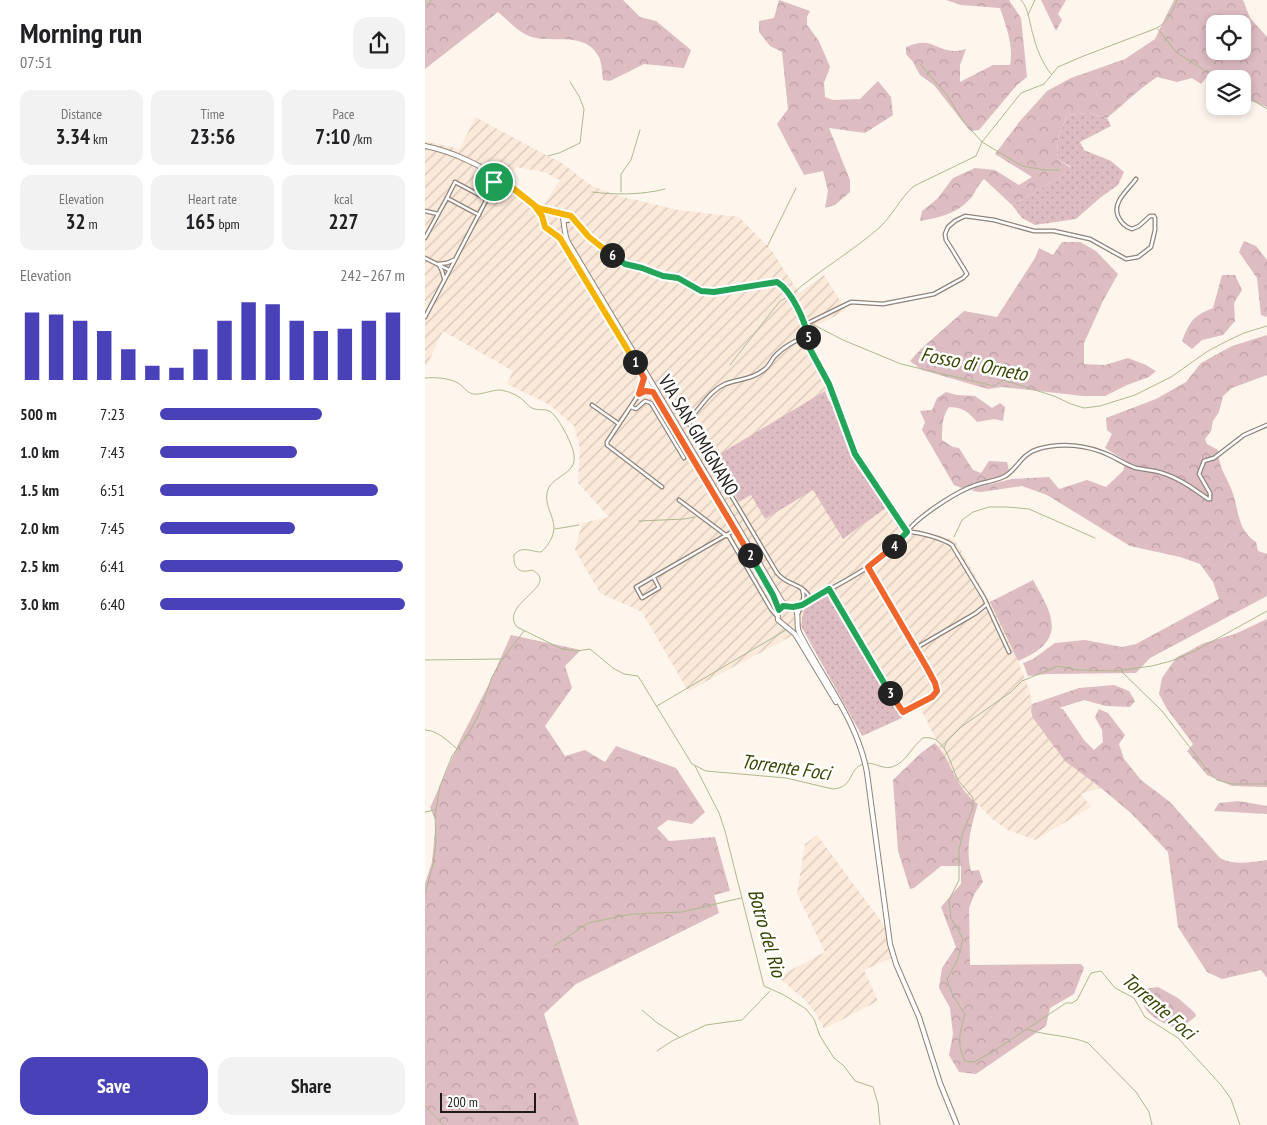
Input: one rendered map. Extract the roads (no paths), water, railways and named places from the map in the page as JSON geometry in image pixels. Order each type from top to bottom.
[{"type":"main road","points":[[425,146],[446,152],[487,171],[500,178],[534,205],[561,215],[563,223],[558,230],[552,231],[545,227],[534,205]]},
{"type":"main road","points":[[543,220],[546,214],[551,212]]},
{"type":"main road","name":"VIA SAN GIMIGNANO","points":[[563,223],[564,234],[568,242],[777,593],[787,605]]},
{"type":"main road","name":"VIA SAN GIMIGNANO","points":[[552,231],[560,238],[653,392],[773,595],[779,610]]},
{"type":"main road","points":[[793,622],[780,622],[777,616],[779,610],[787,605],[793,607],[795,634],[849,722]]},
{"type":"main road","points":[[793,622],[849,722],[863,756],[867,770],[890,944],[896,964],[919,1018],[940,1083],[957,1125]]},
{"type":"street","points":[[487,171],[492,186]]},
{"type":"street","points":[[425,316],[487,199],[492,186],[500,178]]},
{"type":"street","points":[[806,324],[851,302],[883,304],[934,294],[963,278],[967,274],[945,234],[948,227],[965,216],[994,220],[1034,231],[1063,232],[1090,239],[1122,258],[1138,257],[1151,247],[1155,230],[1155,218],[1150,216],[1133,229],[1124,225],[1116,210],[1117,203],[1136,180]]},
{"type":"street","points":[[425,238],[455,182],[487,199]]},
{"type":"street","points":[[490,193],[497,187],[508,184]]},
{"type":"street","points":[[447,198],[479,214]]},
{"type":"street","points":[[425,211],[438,214]]},
{"type":"street","points":[[561,215],[569,216],[589,237],[620,261],[663,276],[678,278],[701,291],[714,292],[777,282],[786,291],[806,324],[810,349],[829,384],[855,454],[907,532]]},
{"type":"street","points":[[563,223],[574,220]]},
{"type":"street","points":[[425,258],[449,270]]},
{"type":"street","points":[[437,264],[447,263],[455,259]]},
{"type":"street","points":[[437,264],[442,270],[444,280]]},
{"type":"street","points":[[808,337],[797,340],[783,350],[758,374],[747,379],[727,383],[714,390],[689,422],[691,429],[778,575],[785,581],[801,588],[810,600]]},
{"type":"street","points":[[644,378],[639,394],[607,442],[607,446],[663,487]]},
{"type":"street","points":[[639,394],[645,391],[653,392]]},
{"type":"street","points":[[631,407],[635,409],[643,401],[651,402],[684,458]]},
{"type":"street","points":[[592,405],[619,424]]},
{"type":"street","points":[[793,607],[818,596],[868,567],[896,545],[915,522],[966,488],[1007,476],[1026,454],[1037,449],[1067,445],[1097,450],[1137,468],[1149,469],[1165,474],[1193,488],[1208,500],[1211,497],[1200,478],[1199,470],[1204,461],[1214,458],[1244,435],[1267,425]]},
{"type":"street","points":[[679,500],[728,535],[771,609],[777,616]]},
{"type":"street","points":[[654,578],[659,588],[642,598],[636,587],[735,530]]},
{"type":"street","points":[[907,532],[914,532],[953,545],[987,604],[1009,652]]},
{"type":"street","points":[[829,589],[901,712],[905,712],[925,701],[936,694],[935,683],[868,567]]},
{"type":"street","points":[[805,594],[818,596]]},
{"type":"street","points":[[793,622],[803,604],[805,594]]},
{"type":"street","points":[[916,648],[976,613],[987,604]]},
{"type":"waterway","points":[[425,6],[432,0]]},
{"type":"waterway","points":[[1021,0],[1028,13],[1039,52],[1051,74]]},
{"type":"waterway","points":[[1028,15],[1035,0]]},
{"type":"waterway","points":[[730,365],[780,301],[791,295],[880,227],[914,186],[976,156],[982,142],[1021,93],[1044,84],[1058,67],[1157,28],[1170,16],[1177,0]]},
{"type":"waterway","points":[[1158,29],[1176,52],[1206,71]]},
{"type":"waterway","points":[[920,64],[947,95],[964,122],[982,142],[1022,166],[1045,170],[1059,170]]},
{"type":"waterway","points":[[548,156],[580,143],[584,109],[579,96],[570,82]]},
{"type":"waterway","points":[[1251,99],[1267,109]]},
{"type":"waterway","points":[[621,192],[621,174],[631,160],[640,130]]},
{"type":"waterway","points":[[767,247],[796,188]]},
{"type":"waterway","points":[[592,192],[629,194],[665,189]]},
{"type":"waterway","name":"Fosso di Orneto","points":[[812,324],[843,340],[901,364],[994,386],[1003,380],[1054,396],[1084,408],[1100,406],[1135,395],[1171,377],[1208,351],[1225,342],[1244,333],[1267,326]]},
{"type":"waterway","name":"Torrente Foci","points":[[425,378],[450,380],[458,383],[473,394],[497,390],[506,391],[519,397],[531,407],[551,412],[558,420],[571,445],[574,462],[568,472],[553,482],[547,493],[554,525],[554,531],[548,545],[541,552],[520,550],[514,555],[516,567],[524,571],[532,570],[539,576],[540,582],[521,603],[513,619],[517,627],[562,649],[577,651],[590,649],[613,668],[624,674],[638,676],[692,764],[706,771],[786,778],[833,789],[840,788],[848,782],[854,771],[865,763],[888,768],[897,765],[923,738],[931,738],[942,746],[958,780],[973,798],[973,808],[963,832],[959,850],[959,880],[949,900],[951,918],[963,939],[958,959],[947,979],[953,996],[965,1014],[960,1032],[962,1055],[965,1061],[974,1062],[994,1051],[1066,1003],[1072,1003],[1077,1000],[1091,973],[1101,971],[1115,988],[1134,998],[1145,1017],[1178,1038],[1221,1085],[1231,1099],[1240,1125]]},
{"type":"waterway","points":[[954,537],[962,520],[973,512],[989,507],[1007,507],[1029,509],[1095,538]]},
{"type":"waterway","points":[[639,521],[694,517]]},
{"type":"waterway","points":[[555,529],[579,525]]},
{"type":"waterway","points":[[944,748],[947,741],[961,727],[1011,692],[1022,681],[1058,666],[1078,670],[1116,671],[1152,666],[1171,661],[1195,651],[1267,611]]},
{"type":"waterway","points":[[657,706],[786,630]]},
{"type":"waterway","points":[[425,894],[436,843],[435,816],[440,786],[452,756],[469,733],[479,714],[492,677],[501,661],[524,631]]},
{"type":"waterway","points":[[425,660],[501,659]]},
{"type":"waterway","points":[[1121,671],[1162,711],[1217,780],[1232,784],[1267,784]]},
{"type":"waterway","points":[[425,730],[438,734],[457,749]]},
{"type":"waterway","name":"Botro del Rio","points":[[695,766],[719,813],[725,831],[764,986],[784,995],[806,1009],[814,1019],[820,1036],[834,1058],[844,1066],[855,1081],[873,1087],[878,1104],[880,1125]]},
{"type":"waterway","points":[[425,812],[435,810]]},
{"type":"waterway","points":[[554,946],[588,923],[632,914],[682,912],[741,898]]},
{"type":"waterway","points":[[657,1051],[672,1041],[706,1025],[742,1020],[770,991]]},
{"type":"waterway","points":[[642,1010],[679,1037]]},
{"type":"waterway","points":[[1026,1029],[1073,1038],[1088,1043],[1136,1092],[1149,1112],[1152,1125]]},
{"type":"waterway","points":[[425,1106],[444,1125]]}]
